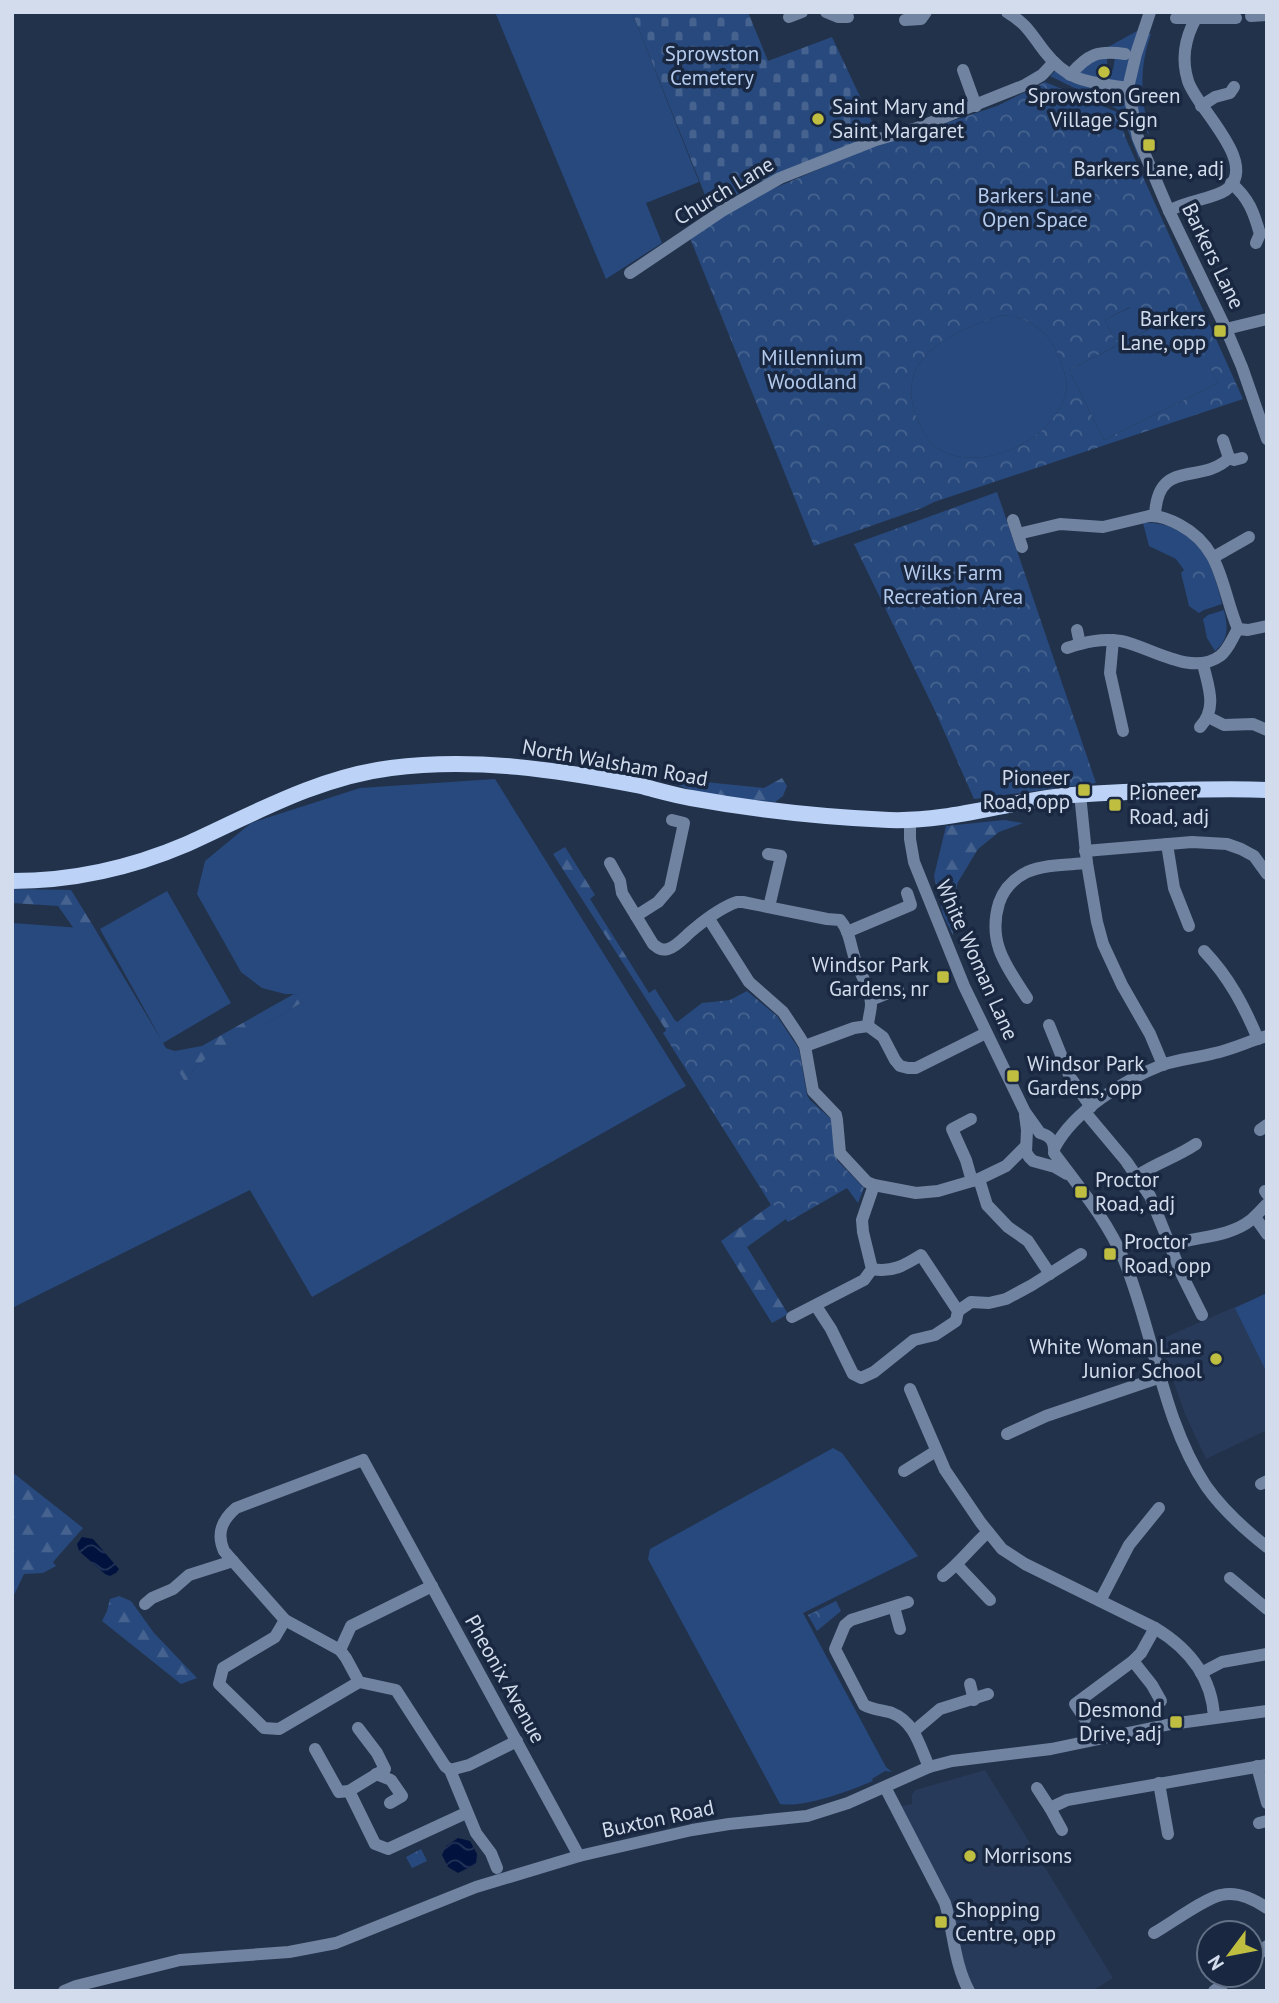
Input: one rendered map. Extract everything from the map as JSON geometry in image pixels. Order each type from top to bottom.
[{"type":"main road","name":"North Walsham Road","points":[[12,881],[85,876],[117,869],[185,844],[307,789],[387,768],[425,764],[464,763],[530,768],[608,780],[687,798],[786,813],[893,820],[977,812],[1080,794],[1185,789],[1267,790]]},
{"type":"main road","name":"North Walsham Road","points":[[1185,789],[1267,799]]},
{"type":"street","points":[[826,12],[848,18]]},
{"type":"street","points":[[905,20],[916,21],[926,12]]},
{"type":"street","points":[[1007,12],[1028,27],[1044,51],[1070,75],[1093,83],[1128,88],[1150,12]]},
{"type":"street","points":[[1251,16],[1267,15]]},
{"type":"street","points":[[1176,18],[1236,18]]},
{"type":"street","points":[[1169,211],[1226,190],[1236,176],[1236,166],[1227,140],[1201,106],[1188,83],[1185,46],[1188,32],[1196,18]]},
{"type":"street","points":[[1070,75],[1080,63],[1100,52],[1111,57],[1125,54]]},
{"type":"street","name":"Church Lane","points":[[630,273],[722,211],[780,178],[1026,85],[1042,75],[1054,62]]},
{"type":"street","points":[[963,70],[976,106]]},
{"type":"street","points":[[1201,106],[1215,97],[1230,93],[1234,87]]},
{"type":"street","name":"Barkers Lane","points":[[1128,88],[1138,138],[1169,211],[1226,329],[1267,439]]},
{"type":"street","points":[[1231,183],[1254,210],[1260,234],[1256,243]]},
{"type":"street","points":[[1226,329],[1267,319]]},
{"type":"street","points":[[1223,440],[1229,458]]},
{"type":"street","points":[[1229,458],[1242,458]]},
{"type":"street","points":[[1155,515],[1155,504],[1165,483],[1175,477],[1219,466],[1229,458]]},
{"type":"street","points":[[1018,534],[1060,524],[1103,527],[1155,515],[1186,528],[1198,536],[1214,557],[1238,629],[1225,652],[1203,664],[1187,663],[1113,640],[1074,646],[1077,630]]},
{"type":"street","points":[[1013,520],[1022,547]]},
{"type":"street","points":[[1214,557],[1249,537]]},
{"type":"street","points":[[1238,629],[1267,626]]},
{"type":"street","points":[[1113,640],[1110,673],[1122,728],[1135,722]]},
{"type":"street","points":[[1203,664],[1210,696],[1204,722],[1224,725],[1252,724],[1267,730]]},
{"type":"street","points":[[1080,794],[1086,857],[1097,922],[1119,981],[1150,1034],[1163,1065]]},
{"type":"street","name":"White Woman Lane","points":[[910,819],[911,844],[919,876],[986,1033],[1025,1112],[1043,1134],[1052,1139],[1054,1150],[1091,1200],[1115,1239],[1136,1292],[1178,1432],[1196,1471],[1224,1508],[1265,1541]]},
{"type":"street","points":[[636,916],[658,902],[670,888],[684,823]]},
{"type":"street","points":[[1021,994],[994,933],[995,914],[1002,893],[1010,883],[1027,872],[1086,857],[1167,844],[1200,842],[1227,844],[1241,849],[1254,856],[1267,874]]},
{"type":"street","points":[[1167,844],[1174,888],[1189,919]]},
{"type":"street","points":[[769,907],[781,856]]},
{"type":"street","points":[[617,869],[622,893],[658,949],[669,949],[694,929],[737,902],[822,919],[840,920],[852,943],[854,956],[871,1000],[867,1026]]},
{"type":"street","points":[[847,932],[911,905]]},
{"type":"street","points":[[709,919],[749,982],[783,1012],[805,1046],[813,1091],[836,1115],[840,1153],[861,1176],[874,1185],[928,1193],[976,1180],[1006,1167],[1050,1159],[1062,1134],[1084,1113]]},
{"type":"street","points":[[1006,1167],[1033,1136],[1055,1132],[1114,1090],[1163,1065],[1234,1048],[1262,1037],[1212,954]]},
{"type":"street","points":[[871,1000],[898,989]]},
{"type":"street","points":[[805,1046],[867,1026],[883,1037],[895,1060],[908,1071],[986,1033]]},
{"type":"street","points":[[1049,1034],[1084,1113],[1102,1130],[1150,1196],[1182,1275],[1199,1298],[1202,1315]]},
{"type":"street","name":"White Woman Lane","points":[[1025,1112],[1026,1152],[1038,1162],[1071,1176]]},
{"type":"street","points":[[971,1119],[947,1131],[967,1160],[987,1205],[1008,1227],[1028,1241],[1050,1273]]},
{"type":"street","points":[[1137,1176],[1151,1166],[1182,1154],[1196,1144]]},
{"type":"street","points":[[792,1317],[864,1280],[872,1269],[862,1220],[874,1185]]},
{"type":"street","points":[[1171,1245],[1240,1227],[1255,1217],[1266,1196]]},
{"type":"street","points":[[1255,1217],[1267,1234]]},
{"type":"street","points":[[816,1306],[831,1329],[853,1374],[861,1378],[874,1373],[914,1340],[935,1335],[953,1325],[958,1311],[971,1302],[989,1303],[1006,1298],[1081,1254]]},
{"type":"street","points":[[872,1269],[888,1271],[921,1255],[958,1311]]},
{"type":"street","points":[[1007,1434],[1046,1416],[1161,1377]]},
{"type":"street","points":[[915,1392],[936,1451],[957,1490],[1002,1549],[1155,1628],[1184,1649],[1200,1672],[1213,1704],[1214,1717]]},
{"type":"street","points":[[904,1471],[936,1451]]},
{"type":"street","name":"Pheonix Avenue","points":[[233,1561],[219,1540],[225,1517],[236,1508],[363,1460],[579,1856]]},
{"type":"street","points":[[1100,1601],[1129,1545],[1157,1516]]},
{"type":"street","points":[[943,1576],[988,1532]]},
{"type":"street","points":[[148,1597],[173,1589],[189,1575],[233,1561],[285,1620],[340,1650],[359,1682]]},
{"type":"street","points":[[957,1565],[990,1600]]},
{"type":"street","points":[[1230,1578],[1267,1609]]},
{"type":"street","points":[[340,1650],[351,1626],[432,1586]]},
{"type":"street","points":[[908,1602],[851,1620],[845,1625],[835,1649],[864,1705],[895,1714],[914,1731],[929,1767]]},
{"type":"street","points":[[894,1607],[900,1629]]},
{"type":"street","points":[[285,1620],[275,1637],[223,1668],[219,1684],[264,1728],[279,1729],[359,1682],[396,1690],[450,1770],[466,1813],[476,1833],[491,1853],[497,1868]]},
{"type":"street","points":[[1085,1718],[1071,1700],[1133,1661],[1141,1653],[1155,1628]]},
{"type":"street","points":[[1200,1672],[1222,1662],[1267,1654]]},
{"type":"street","points":[[1133,1661],[1163,1695]]},
{"type":"street","points":[[970,1684],[974,1700]]},
{"type":"street","points":[[914,1731],[940,1709],[988,1695]]},
{"type":"street","name":"Buxton Road","points":[[64,1991],[180,1960],[289,1952],[336,1943],[476,1887],[579,1856],[704,1828],[807,1816],[839,1806],[929,1767],[981,1756],[1080,1744],[1214,1717],[1267,1712]]},
{"type":"street","points":[[315,1749],[339,1792],[349,1791],[385,1769],[377,1753],[358,1728]]},
{"type":"street","points":[[450,1770],[469,1765],[517,1741]]},
{"type":"street","points":[[1050,1808],[1067,1800],[1262,1766],[1267,1803]]},
{"type":"street","points":[[376,1774],[391,1780],[406,1793],[390,1803]]},
{"type":"street","points":[[1159,1783],[1168,1834]]},
{"type":"street","points":[[885,1787],[945,1903],[957,1964],[969,1991]]},
{"type":"street","points":[[1037,1788],[1062,1830]]},
{"type":"street","points":[[349,1791],[375,1844],[387,1849],[466,1813]]},
{"type":"street","points":[[1154,1933],[1221,1894],[1241,1896],[1267,1908]]},
{"type":"shaded area","name":"White Woman Lane Junior School","points":[[1267,1293],[1267,1430],[1206,1459],[1185,1414],[1159,1340]]},
{"type":"shaded area","points":[[985,1770],[1113,1978],[1092,1991],[965,1991],[948,1948],[944,1914],[894,1808],[912,1804],[915,1790]]},
{"type":"green space","points":[[495,12],[632,12],[699,182],[646,203],[662,243],[606,279]]},
{"type":"green space","name":"Sprowston Cemetery","points":[[632,12],[748,12],[768,61],[832,37],[879,137],[752,185],[711,210]]},
{"type":"green space","points":[[1137,31],[1151,34],[1144,60],[1142,84],[1149,135],[1140,122],[1139,160],[1121,111],[1050,76],[1057,69],[1083,66],[1107,56],[1107,69],[1113,70],[1115,57],[1108,47]]},
{"type":"green space","name":"Barkers Lane Open Space","points":[[1045,82],[1117,112],[1126,139],[1243,399],[934,502],[814,546],[690,238],[749,200],[770,190],[864,150],[997,106]],"holes":[[[1130,307],[1141,328],[1115,341],[1105,320]],[[1182,312],[1218,383],[1104,440],[1069,370]],[[1002,315],[1035,325],[1050,340],[1060,359],[1066,392],[1060,408],[1050,422],[1023,444],[990,456],[956,456],[938,449],[922,429],[912,400],[912,381],[919,365],[930,351],[964,330]]]},
{"type":"green space","points":[[1131,307],[1141,328],[1115,341],[1105,320]]},
{"type":"green space","points":[[1183,312],[1218,383],[1104,440],[1069,370]]},
{"type":"green space","points":[[1002,315],[1035,325],[1050,340],[1060,359],[1067,384],[1060,408],[1038,434],[1007,451],[973,458],[943,452],[933,445],[919,423],[912,400],[912,381],[919,365],[930,351],[964,330]]},
{"type":"green space","name":"Wilks Farm Recreation Area","points":[[997,492],[1096,783],[974,799],[936,713],[854,544]]},
{"type":"green space","points":[[1143,523],[1164,525],[1193,541],[1211,568],[1222,604],[1199,613],[1189,606],[1181,573],[1184,570],[1176,559],[1149,546]]},
{"type":"green space","points":[[1197,570],[1203,570],[1210,579],[1210,588],[1204,596],[1198,596],[1191,589],[1189,577]]},
{"type":"green space","points":[[1224,610],[1226,632],[1223,642],[1215,651],[1207,638],[1203,619]]},
{"type":"green space","points":[[679,776],[695,781],[764,788],[782,778],[787,786],[783,796],[775,802],[750,800],[687,789],[675,784]]},
{"type":"green space","points":[[495,779],[686,1086],[312,1297],[250,1190],[12,1308],[12,923],[95,929],[162,1041],[100,929],[167,891],[231,1003],[163,1043],[187,1084],[193,1070],[204,1059],[303,1002],[296,994],[262,988],[241,972],[197,894],[205,861],[251,823],[360,788]]},
{"type":"green space","points":[[1004,820],[1023,823],[999,832],[978,849],[958,882],[951,911],[953,935],[943,915],[934,876],[946,826]]},
{"type":"green space","points":[[565,847],[595,895],[590,899],[649,993],[655,989],[679,1024],[675,1044],[553,854]]},
{"type":"green space","points":[[12,889],[71,890],[95,929],[77,933],[58,906],[12,903]]},
{"type":"green space","points":[[747,991],[777,1016],[799,1049],[807,1095],[831,1119],[837,1160],[864,1188],[858,1203],[847,1188],[788,1222],[763,1192],[663,1033],[702,1003],[730,1000]]},
{"type":"green space","points":[[294,994],[299,995],[303,1002],[205,1059],[193,1070],[187,1085],[165,1048],[175,1051],[202,1046]]},
{"type":"green space","points":[[763,1192],[790,1216],[747,1247],[788,1314],[772,1323],[721,1241],[771,1205]]},
{"type":"green space","points":[[1267,1293],[1267,1373],[1235,1308]]},
{"type":"green space","points":[[833,1448],[842,1453],[918,1556],[803,1613],[886,1767],[892,1772],[885,1771],[872,1779],[873,1781],[826,1798],[801,1804],[780,1804],[648,1559],[650,1549]]},
{"type":"green space","points":[[12,1472],[83,1528],[53,1562],[56,1566],[43,1573],[24,1574],[14,1595],[12,1593]]},
{"type":"green space","points":[[119,1596],[131,1601],[154,1633],[197,1678],[181,1684],[102,1621],[110,1599]]},
{"type":"green space","points":[[836,1601],[841,1611],[817,1631],[808,1615]]},
{"type":"green space","points":[[421,1849],[427,1861],[412,1868],[406,1857]]},
{"type":"water","points":[[82,1537],[93,1539],[119,1569],[116,1573],[110,1576],[105,1574],[79,1551],[77,1544]]},
{"type":"water","points":[[458,1838],[470,1841],[477,1854],[476,1864],[458,1873],[448,1867],[442,1855],[446,1846]]},
{"type":"place","name":"Sprowston Green Village Sign","points":[[1104,72]]},
{"type":"place","name":"Saint Mary and Saint Margaret","points":[[818,119]]},
{"type":"place","name":"Barkers Lane, adj","points":[[1149,145]]},
{"type":"place","name":"Barkers Lane, opp","points":[[1220,331]]},
{"type":"place","name":"Pioneer Road, opp","points":[[1084,790]]},
{"type":"place","name":"Pioneer Road, adj","points":[[1115,805]]},
{"type":"place","name":"Windsor Park Gardens, nr","points":[[943,977]]},
{"type":"place","name":"Windsor Park Gardens, opp","points":[[1013,1076]]},
{"type":"place","name":"Proctor Road, adj","points":[[1081,1192]]},
{"type":"place","name":"Proctor Road, opp","points":[[1110,1254]]},
{"type":"place","name":"White Woman Lane Junior School","points":[[1216,1359]]},
{"type":"place","name":"Desmond Drive, adj","points":[[1176,1722]]},
{"type":"place","name":"Morrisons","points":[[970,1856]]},
{"type":"place","name":"Shopping Centre, opp","points":[[941,1922]]},
{"type":"park label","name":"Millennium Woodland","points":[[812,370]]}]
